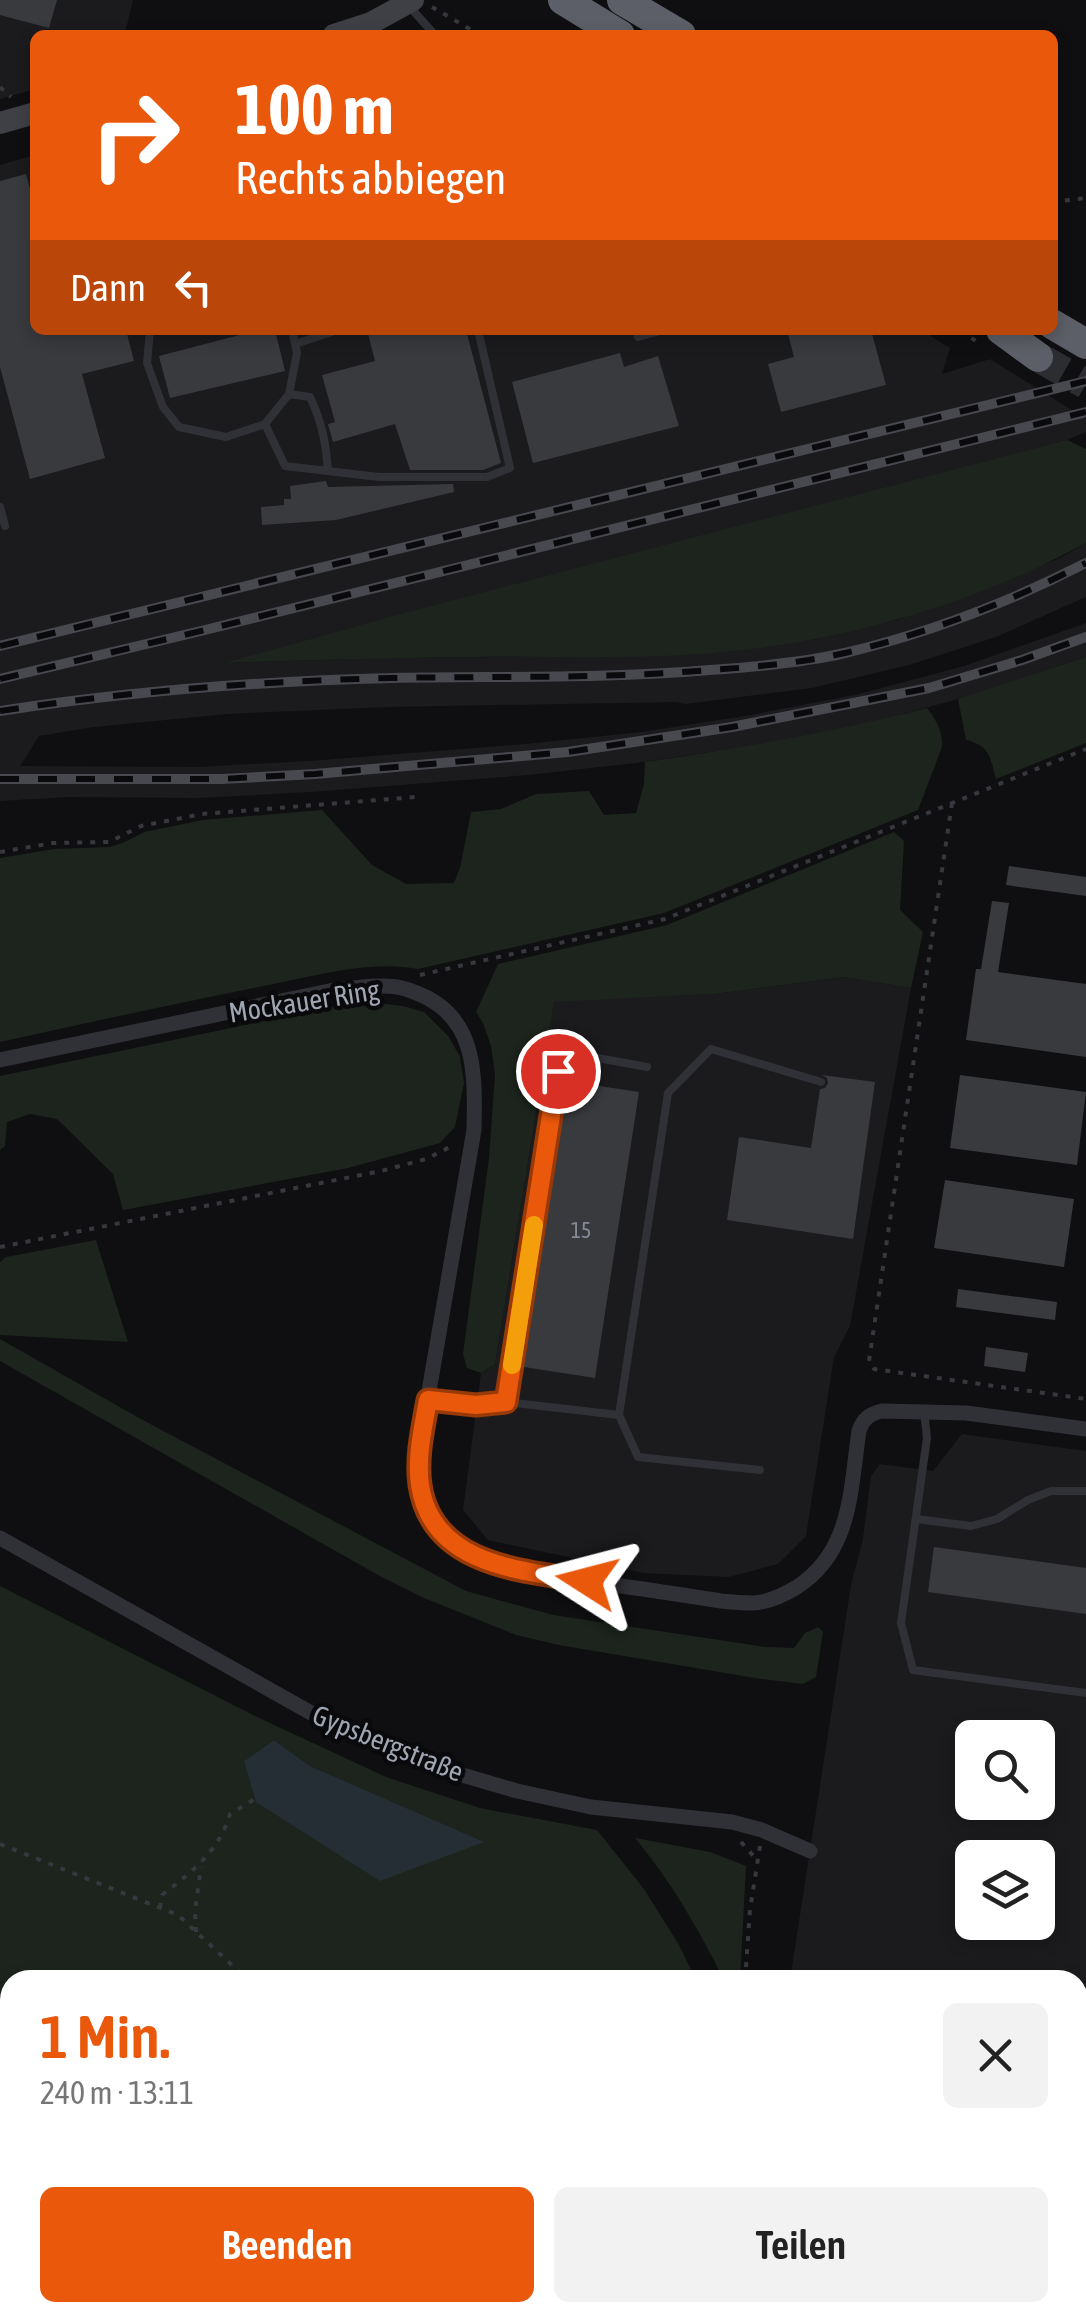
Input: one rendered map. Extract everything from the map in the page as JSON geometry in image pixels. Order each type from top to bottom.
[{"type":"highway","points":[[563,0],[612,30]]},
{"type":"highway","points":[[622,0],[673,30]]},
{"type":"highway","points":[[1058,328],[1086,344]]},
{"type":"highway","points":[[1008,335],[1038,357]]},
{"type":"street","points":[[349,30],[413,1]]},
{"type":"street","points":[[0,123],[30,114]]},
{"type":"street","name":"Mockauer Ring","points":[[0,1060],[334,990],[402,987],[430,999],[447,1012],[459,1025],[470,1052],[475,1085],[474,1130],[420,1449],[420,1486],[439,1532],[458,1548],[487,1561],[520,1570],[721,1601],[755,1603],[784,1596],[826,1562],[840,1539],[863,1421],[872,1413],[924,1411]]},
{"type":"street","points":[[924,1411],[1086,1429]]},
{"type":"street","name":"Gypsbergstraße","points":[[0,1538],[345,1732],[452,1772],[517,1791],[591,1806],[732,1822],[810,1851]]},
{"type":"lane","points":[[413,1],[433,30]]},
{"type":"lane","points":[[150,335],[147,364],[163,408],[179,427],[226,437],[265,424],[289,394],[297,353],[293,335]]},
{"type":"lane","points":[[295,344],[323,335]]},
{"type":"lane","points":[[265,424],[285,466],[379,476],[487,476],[510,468],[479,335]]},
{"type":"lane","points":[[289,394],[310,397],[326,442],[328,471]]},
{"type":"lane","points":[[0,507],[5,526]]},
{"type":"lane","points":[[760,1470],[638,1456],[619,1415],[668,1093],[710,1050],[821,1082]]},
{"type":"lane","points":[[506,1402],[558,1071],[581,1055],[647,1066]]},
{"type":"lane","points":[[428,1400],[476,1405],[506,1402],[619,1415]]},
{"type":"lane","points":[[924,1411],[926,1438],[901,1623],[913,1670],[1086,1693]]},
{"type":"lane","points":[[916,1519],[971,1526],[997,1520],[1028,1500],[1050,1492],[1086,1492]]},
{"type":"path","points":[[413,1],[470,30]]},
{"type":"path","points":[[1058,201],[1086,198]]},
{"type":"path","points":[[402,987],[421,975],[665,919],[1086,749]]},
{"type":"path","points":[[0,852],[53,843],[110,842],[142,826],[202,814],[416,797]]},
{"type":"path","points":[[952,804],[868,1361],[874,1369],[1086,1399]]},
{"type":"path","points":[[0,1246],[381,1171],[449,1150],[474,1130]]},
{"type":"path","points":[[196,1932],[201,1865],[224,1833],[230,1814],[255,1799]]},
{"type":"path","points":[[745,1970],[762,1830]]},
{"type":"path","points":[[0,1844],[178,1915],[237,1970]]},
{"type":"path","points":[[160,1908],[162,1895],[201,1865]]},
{"type":"shaded area","points":[[0,0],[133,0],[126,30],[30,30],[30,90],[0,99]]},
{"type":"shaded area","points":[[30,156],[30,335],[929,335],[950,348],[942,374],[990,359],[1086,419],[1086,432],[1067,440],[231,663],[637,656],[725,652],[811,640],[897,620],[1060,558],[1086,543],[1086,597],[996,637],[909,665],[812,688],[686,704],[387,707],[228,714],[94,727],[39,736],[20,766],[198,767],[309,761],[641,732],[859,694],[964,666],[1086,623],[1086,657],[973,695],[866,724],[645,762],[311,792],[0,801],[0,165]]},
{"type":"shaded area","points":[[1067,440],[1086,449],[1086,543],[1001,584],[911,616],[819,638],[725,652],[225,663],[393,616]]},
{"type":"shaded area","points":[[1086,657],[1086,743],[996,779],[985,749],[966,740],[958,699]]},
{"type":"shaded area","points":[[927,708],[938,726],[942,747],[918,810],[664,913],[418,969],[382,966],[327,973],[0,1042],[0,858],[54,849],[110,847],[144,832],[203,820],[322,810],[372,865],[406,884],[454,883],[471,812],[501,809],[536,794],[589,791],[604,815],[636,813],[645,762],[787,739]]},
{"type":"shaded area","points":[[894,832],[904,841],[900,910],[923,932],[911,988],[844,977],[714,994],[554,1002],[495,1364],[481,1373],[467,1368],[463,1354],[489,1158],[495,1074],[491,1046],[476,1012],[498,964],[667,925]]},
{"type":"shaded area","points":[[844,977],[911,988],[850,1326],[834,1357],[806,1536],[778,1564],[729,1577],[643,1573],[488,1540],[463,1510],[481,1373],[495,1364],[554,1001],[714,994]]},
{"type":"shaded area","points":[[378,1003],[424,1012],[449,1037],[460,1057],[464,1083],[455,1127],[440,1143],[348,1168],[123,1210],[113,1174],[57,1119],[30,1114],[7,1122],[5,1146],[0,1150],[0,1076],[337,1006]]},
{"type":"shaded area","points":[[96,1240],[128,1342],[0,1335],[0,1262],[6,1257]]},
{"type":"shaded area","points":[[0,1339],[139,1418],[466,1591],[553,1615],[766,1647],[794,1648],[805,1633],[818,1627],[823,1632],[816,1677],[803,1684],[761,1679],[559,1645],[516,1635],[424,1598],[0,1361]]},
{"type":"shaded area","points":[[962,1434],[1086,1451],[1086,1970],[792,1970],[871,1476],[880,1464],[933,1471]]},
{"type":"shaded area","points":[[0,1586],[255,1716],[386,1777],[480,1808],[597,1830],[644,1889],[691,1970],[0,1970]],"holes":[[[274,1740],[310,1766],[482,1842],[244,1761]]]},
{"type":"shaded area","points":[[274,1740],[310,1766],[484,1842],[380,1881],[256,1802],[244,1761]]},
{"type":"shaded area","points":[[635,1838],[710,1852],[746,1866],[741,1970],[719,1970],[661,1872]]},
{"type":"building","points":[[0,0],[57,0],[49,28],[0,15]]},
{"type":"building","points":[[26,174],[30,188],[30,335],[127,335],[134,361],[82,374],[105,458],[30,479],[0,367],[0,181]]},
{"type":"building","points":[[240,335],[276,335],[285,371],[170,398],[159,356]]},
{"type":"building","points":[[368,335],[467,335],[501,463],[483,470],[410,470],[395,424],[333,442],[328,424],[335,422],[322,375],[375,361]]},
{"type":"building","points":[[788,335],[872,335],[886,385],[781,412],[768,364],[794,357]]},
{"type":"building","points":[[620,353],[624,367],[658,356],[679,426],[533,463],[512,382]]},
{"type":"building","points":[[326,481],[328,487],[453,484],[454,492],[336,520],[262,525],[261,507],[284,505],[284,499],[291,499],[290,486]]},
{"type":"building","points":[[1009,866],[1086,877],[1086,896],[1006,885]]},
{"type":"building","points":[[992,901],[1009,903],[998,972],[1086,984],[1086,1057],[966,1040],[976,969],[981,969]]},
{"type":"building","points":[[822,1075],[875,1082],[853,1239],[727,1220],[739,1137],[811,1148],[820,1089],[828,1083]]},
{"type":"building","points":[[960,1075],[1086,1092],[1077,1165],[950,1148]]},
{"type":"building","points":[[567,1081],[639,1092],[595,1378],[524,1367]]},
{"type":"building","points":[[945,1180],[1074,1199],[1064,1267],[934,1248]]},
{"type":"building","points":[[958,1289],[1057,1302],[1055,1320],[956,1307]]},
{"type":"building","points":[[986,1347],[1028,1353],[1025,1372],[984,1366]]},
{"type":"building","points":[[934,1547],[1086,1568],[1086,1614],[928,1592]]},
{"type":"tunnel","points":[[1038,357],[1086,384]]},
{"type":"railway","points":[[0,646],[1086,381]]},
{"type":"railway","points":[[0,679],[1086,412]]},
{"type":"railway","points":[[0,711],[245,684],[630,675],[795,662],[845,653],[938,626],[1028,591],[1086,563]]},
{"type":"railway","points":[[0,779],[221,779],[568,752],[732,727],[929,688],[1086,637]]},
{"type":"slow traffic","points":[[512,1365],[534,1225]]},
{"type":"route","points":[[558,1071],[506,1402],[476,1405],[428,1400],[420,1449],[420,1486],[439,1532],[458,1548],[520,1570],[587,1581]]}]
